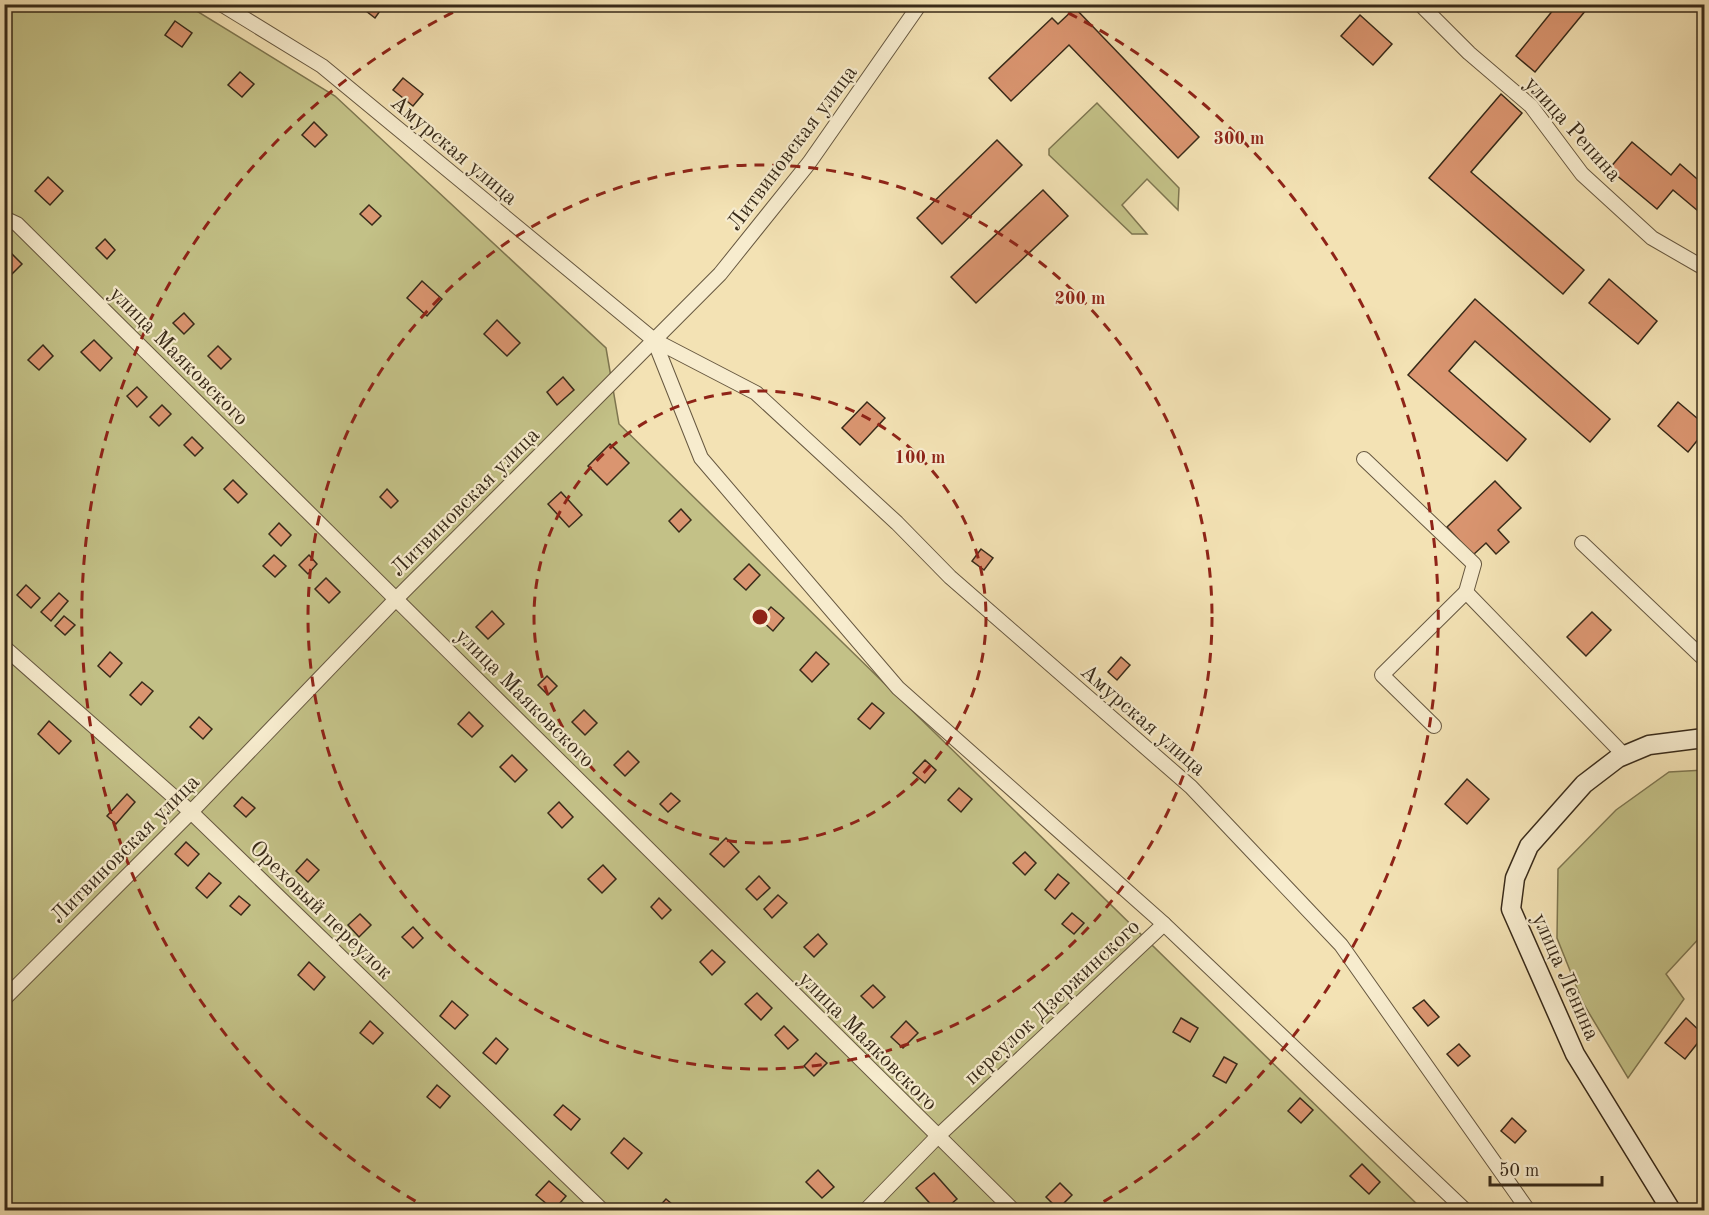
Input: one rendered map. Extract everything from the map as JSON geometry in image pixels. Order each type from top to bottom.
[{"type":"main road","name":"улица Ленина","points":[[1671,1210],[1575,1054],[1511,909],[1515,878],[1529,846],[1584,784],[1624,755],[1649,744],[1704,738]]},
{"type":"street","name":"Амурская улица","points":[[220,4],[322,66],[654,340],[756,393],[897,523],[950,577],[1191,788],[1341,945],[1528,1210]]},
{"type":"street","name":"Литвиновская улица","points":[[4,999],[191,812],[397,597],[720,274],[787,191],[920,4]]},
{"type":"street","name":"улица Репина","points":[[1420,4],[1469,53],[1531,106],[1590,182],[1652,238],[1704,268]]},
{"type":"street","name":"улица Маяковского","points":[[4,218],[17,224],[397,597],[937,1137],[1013,1210]]},
{"type":"street","name":"Амурская улица","points":[[654,340],[700,458],[898,688],[1164,924],[1465,1210]]},
{"type":"street","points":[[1364,459],[1474,564],[1466,592],[1382,675],[1434,726]]},
{"type":"street","points":[[1582,543],[1704,659]]},
{"type":"street","points":[[1466,592],[1624,755]]},
{"type":"street","name":"Ореховый переулок","points":[[4,647],[191,812],[602,1210]]},
{"type":"street","name":"переулок Дзержинского","points":[[866,1210],[937,1137],[1164,924]]},
{"type":"shaded area","points":[[5,4],[187,5],[335,96],[606,348],[619,424],[1423,1210],[5,1210]]},
{"type":"shaded area","points":[[1097,103],[1179,188],[1178,210],[1147,179],[1122,205],[1147,234],[1132,234],[1049,155],[1049,149]]},
{"type":"shaded area","points":[[1704,770],[1704,933],[1666,974],[1684,999],[1628,1078],[1583,1003],[1557,938],[1558,869],[1616,810],[1669,772]]},
{"type":"building","points":[[357,4],[385,4],[375,18]]},
{"type":"building","points":[[1558,4],[1591,4],[1535,72],[1516,56]]},
{"type":"building","points":[[1075,8],[1199,137],[1178,158],[1069,45],[1011,101],[989,78],[1052,18],[1058,24]]},
{"type":"building","points":[[1360,15],[1392,44],[1373,65],[1341,36]]},
{"type":"building","points":[[175,21],[192,33],[182,47],[165,35]]},
{"type":"building","points":[[240,72],[254,84],[242,97],[228,85]]},
{"type":"building","points":[[403,78],[423,94],[413,106],[393,90]]},
{"type":"building","points":[[1501,94],[1522,113],[1471,172],[1584,270],[1563,294],[1429,178]]},
{"type":"building","points":[[314,122],[327,135],[315,147],[302,135]]},
{"type":"building","points":[[997,140],[1022,165],[942,244],[917,218]]},
{"type":"building","points":[[1632,142],[1671,175],[1680,164],[1704,185],[1704,216],[1673,190],[1657,209],[1609,169]]},
{"type":"building","points":[[48,177],[63,191],[50,205],[35,191]]},
{"type":"building","points":[[1043,190],[1068,216],[976,303],[951,277]]},
{"type":"building","points":[[369,205],[381,216],[372,225],[360,214]]},
{"type":"building","points":[[105,239],[115,250],[107,259],[96,248]]},
{"type":"building","points":[[6,248],[22,264],[11,275],[4,268]]},
{"type":"building","points":[[1609,279],[1657,321],[1638,344],[1589,303]]},
{"type":"building","points":[[422,281],[442,299],[427,316],[407,298]]},
{"type":"building","points":[[1475,299],[1610,419],[1590,442],[1475,341],[1449,371],[1526,439],[1507,461],[1408,375]]},
{"type":"building","points":[[184,313],[194,324],[184,334],[173,323]]},
{"type":"building","points":[[497,320],[520,343],[507,356],[484,334]]},
{"type":"building","points":[[94,340],[112,358],[100,371],[81,352]]},
{"type":"building","points":[[43,345],[53,356],[39,370],[28,360]]},
{"type":"building","points":[[218,346],[231,359],[221,369],[208,356]]},
{"type":"building","points":[[563,377],[574,390],[557,405],[547,392]]},
{"type":"building","points":[[137,387],[147,397],[137,407],[127,396]]},
{"type":"building","points":[[867,402],[885,418],[860,445],[842,428]]},
{"type":"building","points":[[1678,402],[1704,424],[1704,432],[1688,452],[1658,426]]},
{"type":"building","points":[[162,405],[171,414],[159,426],[150,417]]},
{"type":"building","points":[[192,437],[203,448],[195,456],[184,445]]},
{"type":"building","points":[[610,444],[629,463],[607,485],[588,466]]},
{"type":"building","points":[[233,480],[247,494],[238,503],[224,489]]},
{"type":"building","points":[[1495,481],[1521,508],[1498,530],[1509,542],[1496,554],[1486,543],[1473,555],[1447,527]]},
{"type":"building","points":[[387,489],[398,501],[391,508],[380,497]]},
{"type":"building","points":[[561,492],[582,515],[569,527],[548,504]]},
{"type":"building","points":[[681,509],[691,520],[679,532],[669,521]]},
{"type":"building","points":[[279,523],[291,535],[281,546],[269,534]]},
{"type":"building","points":[[981,549],[993,558],[984,570],[972,561]]},
{"type":"building","points":[[274,555],[286,566],[275,577],[263,566]]},
{"type":"building","points":[[309,555],[317,564],[308,574],[299,565]]},
{"type":"building","points":[[749,564],[760,575],[746,590],[734,579]]},
{"type":"building","points":[[326,578],[340,592],[329,603],[315,589]]},
{"type":"building","points":[[26,585],[40,598],[31,608],[17,595]]},
{"type":"building","points":[[59,593],[68,601],[51,621],[41,612]]},
{"type":"building","points":[[771,607],[784,618],[773,631],[760,619]]},
{"type":"building","points":[[492,611],[504,624],[488,639],[476,627]]},
{"type":"building","points":[[1592,612],[1611,630],[1586,656],[1567,637]]},
{"type":"building","points":[[64,616],[75,625],[65,635],[55,626]]},
{"type":"building","points":[[110,652],[122,663],[110,677],[98,666]]},
{"type":"building","points":[[816,652],[829,664],[812,682],[800,670]]},
{"type":"building","points":[[1121,657],[1130,665],[1117,680],[1108,672]]},
{"type":"building","points":[[547,676],[557,686],[548,695],[538,685]]},
{"type":"building","points":[[142,682],[153,691],[141,705],[130,695]]},
{"type":"building","points":[[872,703],[884,713],[870,729],[858,719]]},
{"type":"building","points":[[584,710],[597,723],[585,735],[572,722]]},
{"type":"building","points":[[469,712],[483,726],[472,737],[458,724]]},
{"type":"building","points":[[199,717],[212,729],[203,739],[190,727]]},
{"type":"building","points":[[49,721],[71,741],[59,754],[38,734]]},
{"type":"building","points":[[628,751],[639,762],[625,776],[614,765]]},
{"type":"building","points":[[512,755],[527,770],[515,782],[500,767]]},
{"type":"building","points":[[925,760],[936,770],[925,783],[913,773]]},
{"type":"building","points":[[1467,779],[1489,799],[1467,824],[1445,804]]},
{"type":"building","points":[[959,788],[972,799],[961,812],[948,800]]},
{"type":"building","points":[[671,793],[680,801],[668,812],[660,804]]},
{"type":"building","points":[[127,794],[135,802],[116,824],[107,816]]},
{"type":"building","points":[[242,797],[255,808],[246,817],[234,806]]},
{"type":"building","points":[[559,802],[573,817],[562,828],[548,813]]},
{"type":"building","points":[[726,838],[739,852],[724,867],[710,854]]},
{"type":"building","points":[[186,842],[199,854],[188,866],[175,854]]},
{"type":"building","points":[[1025,852],[1036,863],[1025,875],[1013,863]]},
{"type":"building","points":[[307,859],[319,870],[308,882],[296,871]]},
{"type":"building","points":[[603,865],[616,879],[602,893],[588,879]]},
{"type":"building","points":[[209,873],[221,883],[207,898],[196,888]]},
{"type":"building","points":[[1058,874],[1069,883],[1055,899],[1045,890]]},
{"type":"building","points":[[759,876],[770,888],[757,900],[746,889]]},
{"type":"building","points":[[778,895],[787,903],[772,918],[764,909]]},
{"type":"building","points":[[239,896],[250,905],[241,915],[230,906]]},
{"type":"building","points":[[659,898],[671,910],[662,919],[651,907]]},
{"type":"building","points":[[1072,913],[1084,923],[1074,934],[1062,924]]},
{"type":"building","points":[[360,914],[371,925],[359,937],[348,925]]},
{"type":"building","points":[[413,927],[423,938],[413,948],[402,937]]},
{"type":"building","points":[[818,934],[827,944],[814,957],[804,947]]},
{"type":"building","points":[[712,950],[725,962],[712,975],[700,962]]},
{"type":"building","points":[[309,962],[325,977],[314,990],[298,975]]},
{"type":"building","points":[[873,985],[885,997],[873,1008],[861,996]]},
{"type":"building","points":[[757,993],[772,1008],[761,1020],[745,1004]]},
{"type":"building","points":[[1424,1000],[1439,1017],[1428,1026],[1413,1008]]},
{"type":"building","points":[[452,1001],[468,1015],[455,1029],[440,1016]]},
{"type":"building","points":[[1181,1018],[1198,1028],[1190,1042],[1173,1032]]},
{"type":"building","points":[[1686,1018],[1704,1035],[1685,1059],[1665,1043]]},
{"type":"building","points":[[370,1021],[383,1033],[373,1044],[360,1033]]},
{"type":"building","points":[[906,1021],[918,1033],[903,1048],[891,1037]]},
{"type":"building","points":[[784,1026],[798,1040],[788,1049],[775,1035]]},
{"type":"building","points":[[496,1038],[508,1049],[496,1064],[483,1053]]},
{"type":"building","points":[[1459,1044],[1470,1056],[1458,1066],[1447,1054]]},
{"type":"building","points":[[816,1053],[827,1063],[814,1076],[804,1066]]},
{"type":"building","points":[[1224,1057],[1237,1064],[1226,1083],[1213,1076]]},
{"type":"building","points":[[437,1085],[450,1096],[440,1108],[427,1097]]},
{"type":"building","points":[[1300,1098],[1313,1110],[1301,1123],[1288,1111]]},
{"type":"building","points":[[563,1105],[580,1119],[571,1130],[554,1115]]},
{"type":"building","points":[[1512,1118],[1526,1131],[1515,1143],[1501,1131]]},
{"type":"building","points":[[624,1138],[642,1153],[628,1169],[611,1153]]},
{"type":"building","points":[[1362,1164],[1380,1182],[1369,1194],[1350,1176]]},
{"type":"building","points":[[818,1170],[834,1187],[822,1198],[806,1182]]},
{"type":"building","points":[[934,1173],[957,1199],[944,1210],[936,1210],[916,1188]]},
{"type":"building","points":[[549,1181],[566,1196],[554,1210],[536,1195]]},
{"type":"building","points":[[1060,1183],[1072,1195],[1058,1209],[1046,1197]]},
{"type":"building","points":[[666,1199],[678,1209],[656,1210]]}]
